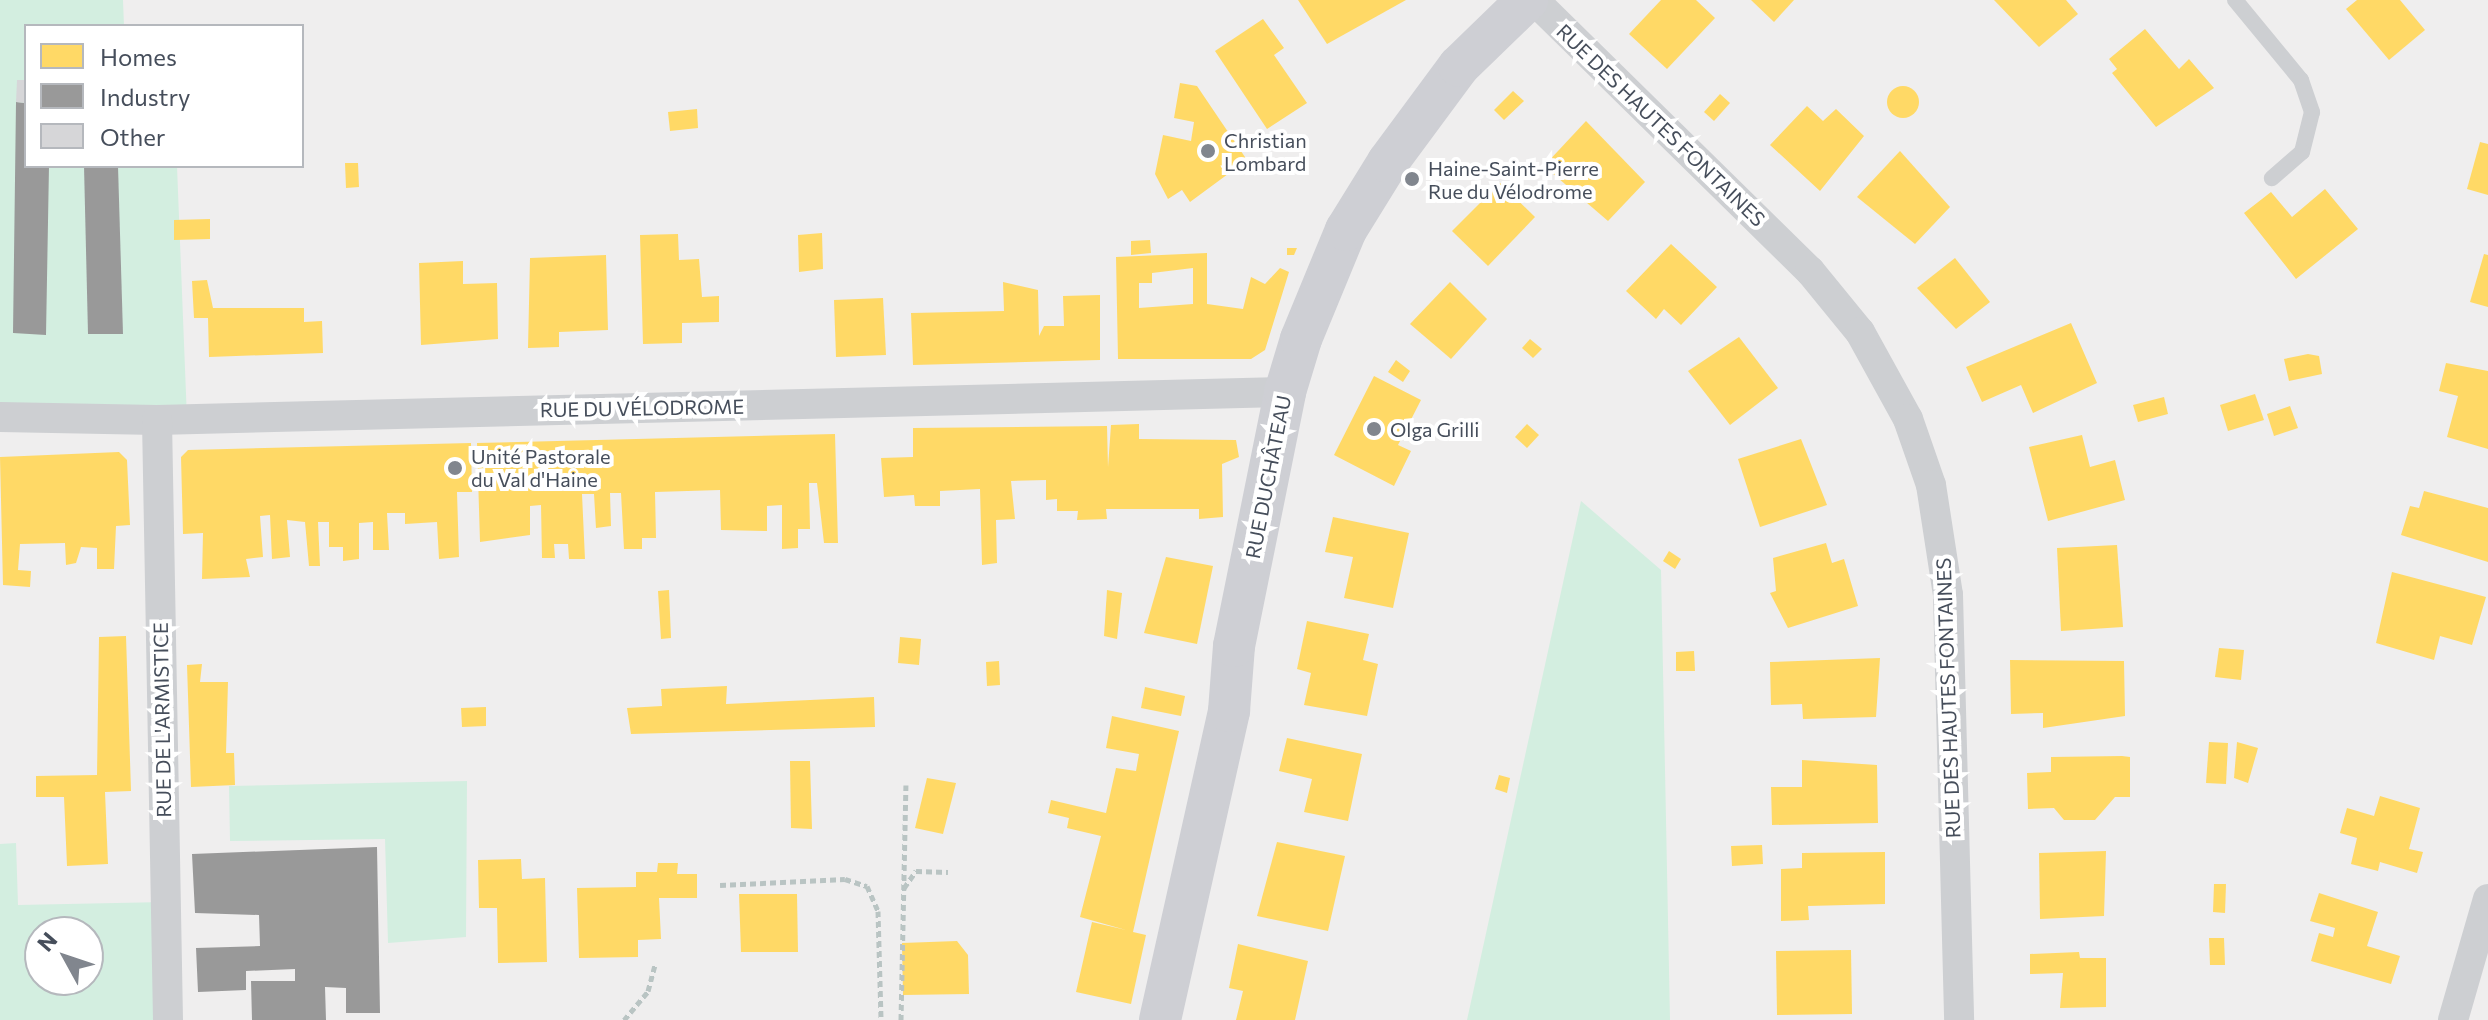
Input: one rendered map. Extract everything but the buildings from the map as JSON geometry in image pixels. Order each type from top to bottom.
[{"type":"street","name":"RUE DUCHÂTEAU","points":[[1160,1020],[1229,711],[1234,646],[1285,392],[1346,230],[1381,173],[1459,66],[1527,0]]},
{"type":"street","name":"RUE DES HAUTES FONTAINES","points":[[1534,0],[1810,271],[1860,332],[1908,419],[1931,485],[1948,595],[1959,1020]]},
{"type":"street","name":"RUE DU VÉLODROME","points":[[0,417],[157,420],[1285,392]]},
{"type":"street","name":"RUE DE L'ARMISTICE","points":[[157,420],[168,1020]]},
{"type":"street","points":[[2453,1020],[2488,899]]},
{"type":"lane","points":[[2235,0],[2301,80],[2312,112],[2302,152],[2272,178]]},
{"type":"path","points":[[901,1020],[906,785]]},
{"type":"path","points":[[903,888],[916,871],[948,872]]},
{"type":"path","points":[[720,885],[845,879],[867,886],[878,911],[881,1020]]},
{"type":"path","points":[[624,1020],[648,991],[655,964]]},
{"type":"green space","points":[[0,0],[123,0],[124,24],[24,24],[24,168],[177,168],[187,419],[0,417]]},
{"type":"green space","points":[[1581,501],[1661,570],[1670,1020],[1467,1020]]},
{"type":"green space","points":[[467,781],[466,937],[388,943],[385,839],[230,841],[229,786]]},
{"type":"green space","points":[[16,843],[18,905],[165,902],[168,1020],[0,1020],[0,844]]},
{"type":"place","name":"Christian Lombard","points":[[1208,151]]},
{"type":"place","name":"Haine-Saint-Pierre Rue du Vélodrome","points":[[1412,179]]},
{"type":"place","name":"Olga Grilli","points":[[1374,429]]},
{"type":"place","name":"Unité Pastorale du Val d'Haine","points":[[455,468]]}]
